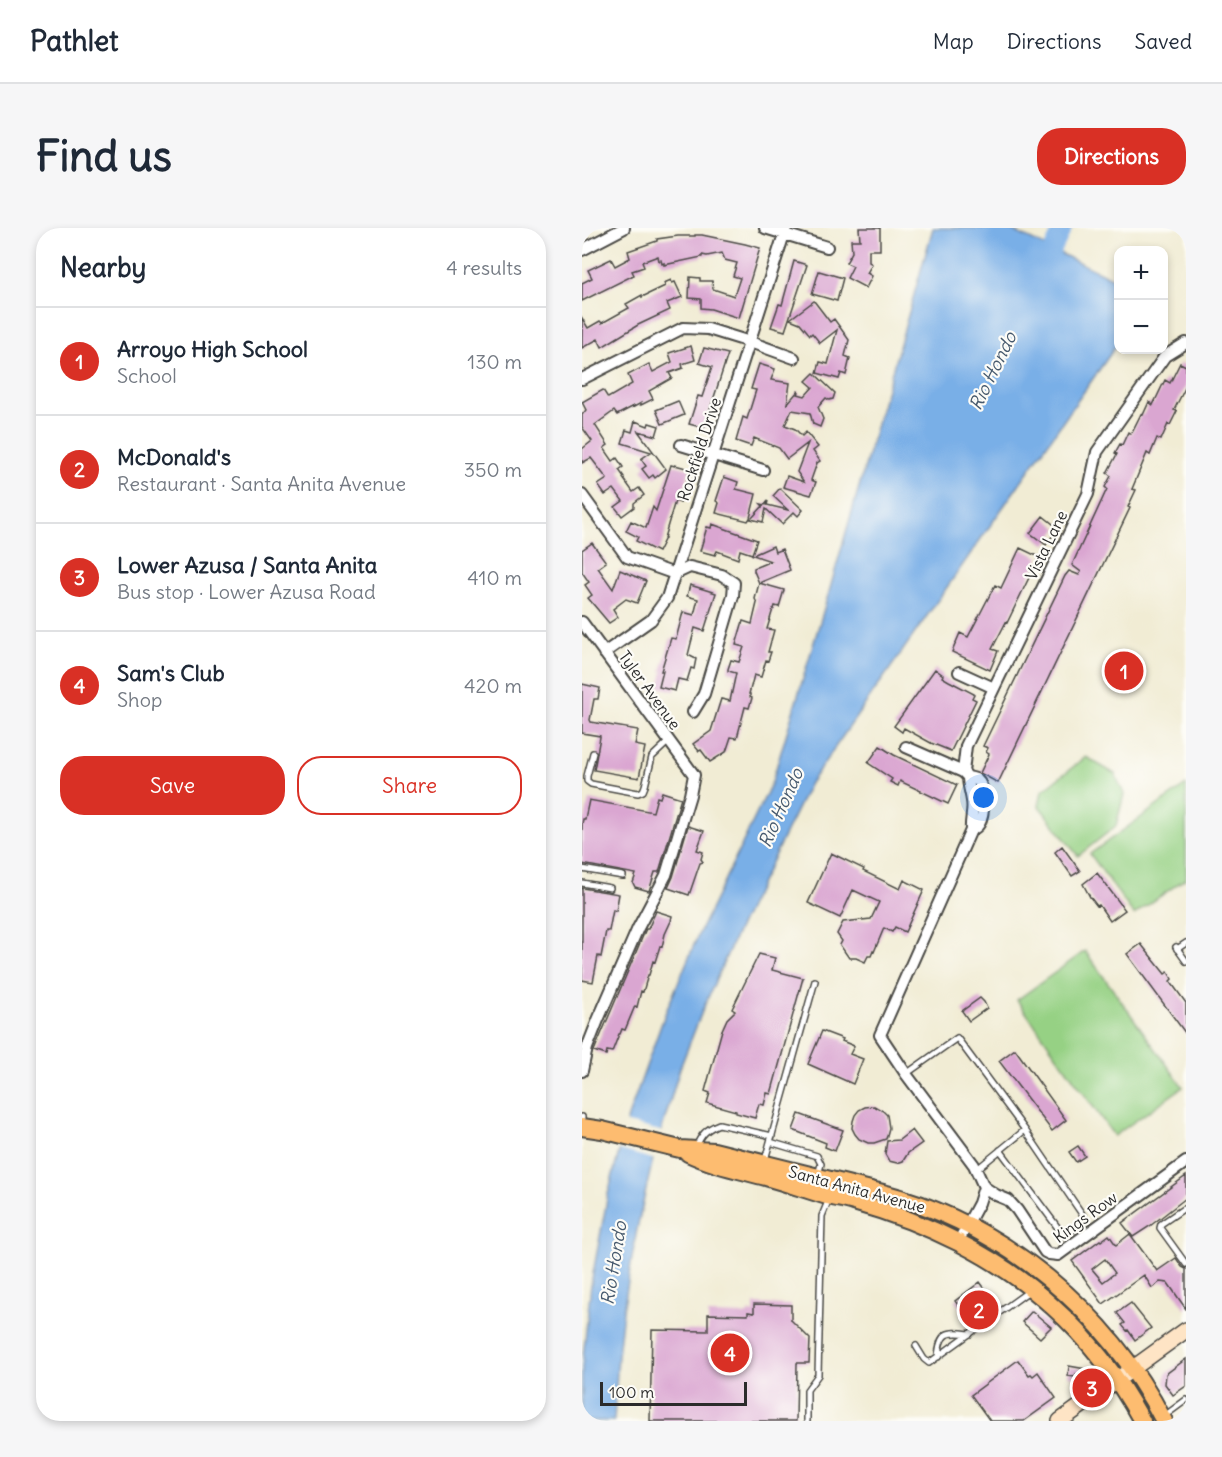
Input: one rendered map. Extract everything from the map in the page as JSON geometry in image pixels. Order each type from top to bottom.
[{"type":"main road","name":"Santa Anita Avenue","points":[[582,1117],[602,1130]]},
{"type":"main road","name":"Santa Anita Avenue","points":[[582,1127],[689,1151],[714,1151],[830,1197],[852,1201],[894,1215],[958,1242],[989,1259],[1053,1307],[1117,1379],[1142,1421]]},
{"type":"main road","name":"Santa Anita Avenue","points":[[761,1170],[818,1176],[902,1198],[933,1209],[1000,1243],[1066,1293],[1117,1348],[1146,1387],[1163,1419]]},
{"type":"main road","points":[[830,1197],[843,1191],[872,1196],[883,1193]]},
{"type":"main road","points":[[1060,1421],[1186,1330]]},
{"type":"street","points":[[582,250],[624,228]]},
{"type":"street","points":[[765,228],[785,231],[827,247]]},
{"type":"street","name":"Rockfield Drive","points":[[604,653],[651,620],[667,598],[785,231]]},
{"type":"street","points":[[582,380],[683,328],[708,329],[794,358]]},
{"type":"street","name":"Vista Lane","points":[[966,774],[966,746],[1088,494],[1097,452],[1165,356],[1186,343]]},
{"type":"street","points":[[681,444],[763,470]]},
{"type":"street","points":[[582,495],[627,557],[675,574],[690,567],[722,575],[734,583],[733,596],[704,694],[693,712]]},
{"type":"street","name":"Tyler Avenue","points":[[582,622],[694,776],[666,874],[638,928],[607,999],[587,1048],[582,1071]]},
{"type":"street","points":[[959,672],[994,688]]},
{"type":"street","points":[[906,747],[977,780],[984,794],[978,825],[971,830],[880,1035],[974,1165],[984,1187],[979,1203],[958,1242]]},
{"type":"street","name":"Kings Row","points":[[984,1187],[1008,1200],[1045,1252],[1058,1255],[1067,1241],[1096,1227],[1186,1162]]},
{"type":"lane","points":[[593,753],[587,781],[591,784],[638,793],[645,786],[652,757],[669,741]]},
{"type":"lane","points":[[582,869],[623,876]]},
{"type":"lane","points":[[582,883],[610,888]]},
{"type":"lane","points":[[1186,943],[1177,948],[1186,961]]},
{"type":"lane","points":[[761,1170],[815,981]]},
{"type":"lane","points":[[906,1074],[957,1038],[1025,1130],[1086,1220],[1096,1227]]},
{"type":"lane","points":[[689,1151],[701,1135],[718,1124],[771,1139],[817,1156],[821,1164],[818,1176]]},
{"type":"lane","points":[[976,1170],[1025,1130]]},
{"type":"lane","points":[[1000,1150],[1067,1241],[1086,1220]]},
{"type":"lane","points":[[807,1421],[807,1390],[818,1375],[822,1216],[830,1197]]},
{"type":"lane","points":[[1186,1209],[1161,1224],[1160,1228],[1186,1264]]},
{"type":"lane","points":[[916,1346],[929,1363],[1032,1289]]},
{"type":"lane","points":[[938,1357],[940,1342],[947,1334],[955,1332],[970,1334]]},
{"type":"lane","points":[[1163,1419],[1186,1400]]},
{"type":"green space","points":[[1086,757],[1115,774],[1124,794],[1116,826],[1078,856],[1039,806],[1042,791]]},
{"type":"green space","points":[[1186,785],[1186,878],[1134,915],[1090,854]]},
{"type":"green space","points":[[1085,951],[1183,1087],[1114,1136],[1017,1000]]},
{"type":"water","points":[[933,228],[1007,228],[1114,279],[1114,349],[810,783],[738,930],[680,1068],[653,1159],[637,1229],[623,1311],[614,1421],[582,1421],[582,1367],[591,1284],[608,1194],[628,1117],[665,1014],[699,933],[772,782]]},
{"type":"pier","points":[[624,1122],[664,1132],[656,1160],[617,1149]]},
{"type":"building","points":[[859,228],[880,228],[880,250],[869,250],[869,262],[872,264],[867,273],[872,276],[866,288],[847,278],[853,266],[846,263],[852,252],[851,240],[860,240]]},
{"type":"building","points":[[695,235],[760,248],[739,318],[701,308],[701,299],[689,298],[690,277],[700,278],[700,281],[712,281],[713,289],[734,296],[740,278],[733,276],[737,263],[725,260],[722,253],[702,255],[702,257],[664,265],[661,260],[659,261],[658,256],[642,262],[644,267],[632,271],[634,275],[582,301],[582,283],[592,278],[588,270],[611,259],[615,266],[630,258],[628,251],[657,241],[657,239]]},
{"type":"building","points":[[794,261],[807,265],[785,331],[771,327],[779,304],[782,305]]},
{"type":"building","points":[[819,271],[843,278],[837,301],[812,294]]},
{"type":"building","points":[[671,280],[672,283],[675,282],[682,297],[667,303],[670,310],[638,325],[602,347],[598,339],[582,348],[582,318],[588,328],[600,321],[602,323],[629,308],[626,304],[665,286],[664,283]]},
{"type":"building","points":[[814,301],[830,322],[834,319],[849,340],[845,356],[850,358],[846,375],[841,373],[839,379],[817,373],[820,362],[828,364],[837,330],[820,343],[800,323],[790,319]]},
{"type":"building","points":[[691,346],[695,360],[682,364],[683,368],[669,373],[672,378],[649,391],[653,399],[617,415],[614,411],[595,425],[608,445],[604,448],[613,461],[617,458],[623,467],[619,470],[623,478],[633,492],[639,488],[644,495],[622,516],[615,507],[623,501],[614,489],[605,495],[598,485],[607,479],[598,467],[591,458],[582,463],[582,449],[592,441],[582,427],[582,415],[586,410],[582,402],[603,390],[608,398],[632,384],[628,375],[649,364],[653,372],[672,362],[669,353]]},
{"type":"building","points":[[704,348],[728,354],[704,428],[689,424],[698,396],[702,397],[712,367],[699,363]]},
{"type":"building","points":[[1180,363],[1186,366],[1186,386],[1174,410],[1177,411],[1161,440],[1157,438],[1150,455],[1147,453],[1132,489],[1136,490],[1128,507],[1130,508],[998,783],[980,773],[989,754],[986,752],[988,748],[983,746],[1065,576],[1069,571],[1079,575],[1081,572],[1072,565],[1107,489],[1105,487],[1111,476],[1107,473],[1117,454],[1115,453],[1128,432],[1131,434],[1149,402],[1153,405],[1165,380],[1170,383]]},
{"type":"building","points":[[759,364],[775,369],[771,380],[790,383],[787,404],[798,391],[798,394],[805,396],[813,387],[806,381],[814,373],[835,393],[833,399],[826,398],[818,407],[823,419],[820,427],[813,424],[810,413],[792,410],[785,425],[795,429],[802,436],[806,432],[818,447],[813,451],[820,461],[817,463],[811,480],[816,482],[811,495],[783,487],[787,476],[804,482],[797,472],[808,443],[787,459],[779,448],[754,438],[751,446],[736,441],[743,417],[747,419],[756,390],[751,389]]},
{"type":"building","points":[[678,401],[684,415],[662,424],[656,410]]},
{"type":"building","points":[[635,421],[648,426],[649,423],[659,426],[656,436],[638,431],[666,469],[655,478],[653,475],[649,478],[642,469],[646,466],[641,459],[651,452],[622,443],[626,430],[632,432]]},
{"type":"building","points":[[671,465],[690,469],[680,503],[675,501],[665,538],[658,552],[636,541],[638,537],[626,531],[631,521],[646,528],[653,507],[656,511]]},
{"type":"building","points":[[724,477],[738,482],[736,489],[756,494],[748,521],[716,513],[719,503],[716,501]]},
{"type":"building","points":[[780,488],[803,510],[798,516],[794,512],[782,524],[766,509],[763,522],[751,519],[763,506],[761,504],[765,505],[768,501],[767,505],[788,510],[773,496]]},
{"type":"building","points":[[1043,516],[1058,528],[1046,545],[1030,533]]},
{"type":"building","points":[[712,524],[757,540],[752,554],[740,550],[738,559],[717,551],[715,555],[700,551],[707,527],[711,528]]},
{"type":"building","points":[[592,543],[606,562],[598,568],[613,589],[620,570],[646,581],[637,603],[626,599],[613,609],[618,617],[609,623],[588,598],[592,595],[585,585],[589,582],[582,572],[582,550]]},
{"type":"building","points":[[773,546],[775,552],[782,549],[790,570],[759,583],[754,568],[771,561],[753,555]]},
{"type":"building","points":[[1020,548],[1039,557],[992,649],[998,651],[990,670],[952,652],[960,633],[968,637],[995,585],[1001,588]]},
{"type":"building","points":[[759,583],[784,590],[779,607],[775,606],[773,609],[767,629],[774,630],[768,652],[771,652],[761,677],[754,675],[749,694],[752,698],[749,708],[745,707],[737,738],[731,737],[726,752],[710,762],[693,744],[711,731],[721,699],[730,701],[736,673],[728,669],[731,660],[739,662],[744,647],[736,645],[743,621],[752,624]]},
{"type":"building","points":[[690,585],[716,593],[704,631],[695,628],[688,655],[696,659],[694,669],[691,668],[687,681],[678,679],[675,691],[659,687],[663,671],[661,671],[671,638],[676,639],[683,612],[694,615],[698,599],[687,596]]},
{"type":"building","points":[[935,669],[943,675],[942,677],[974,694],[972,698],[976,700],[951,751],[904,728],[902,732],[894,726]]},
{"type":"building","points":[[582,684],[600,688],[598,699],[594,699],[591,722],[638,730],[635,745],[645,747],[639,778],[594,770],[600,736],[582,733]]},
{"type":"building","points":[[880,746],[957,785],[948,804],[900,781],[898,786],[890,782],[892,779],[868,763]]},
{"type":"building","points":[[662,792],[681,798],[659,872],[655,872],[649,891],[635,887],[633,883],[636,874],[582,864],[582,824],[589,800],[653,812],[657,797],[660,798]]},
{"type":"building","points":[[688,826],[704,831],[697,850],[703,852],[701,859],[703,862],[700,863],[689,895],[668,888]]},
{"type":"building","points":[[1062,846],[1080,871],[1072,876],[1055,852]]},
{"type":"building","points":[[831,853],[900,889],[904,880],[924,890],[905,932],[895,927],[892,932],[884,928],[874,952],[865,962],[849,958],[840,945],[842,941],[837,934],[843,922],[871,919],[879,902],[853,890],[840,918],[808,903]]},
{"type":"building","points":[[1097,873],[1125,910],[1110,921],[1090,897],[1083,884]]},
{"type":"building","points":[[582,888],[619,894],[609,931],[606,931],[601,957],[598,956],[593,982],[582,980]]},
{"type":"building","points":[[656,911],[672,916],[662,947],[660,946],[655,962],[653,961],[643,992],[641,991],[637,1007],[635,1006],[625,1030],[622,1029],[619,1034],[612,1052],[607,1051],[606,1055],[594,1051],[645,931]]},
{"type":"building","points":[[1141,944],[1165,974],[1168,972],[1172,979],[1170,981],[1186,1003],[1186,1034],[1127,954]]},
{"type":"building","points":[[759,954],[775,958],[772,970],[803,978],[771,1094],[767,1093],[764,1105],[759,1104],[755,1118],[707,1103],[710,1093],[705,1091],[722,1030],[727,1019],[735,1011],[732,1009]]},
{"type":"building","points":[[980,998],[987,1008],[969,1021],[962,1011]]},
{"type":"building","points":[[822,1031],[854,1046],[850,1054],[863,1059],[853,1084],[808,1064]]},
{"type":"building","points":[[1015,1049],[1066,1120],[1052,1131],[999,1061]]},
{"type":"building","points":[[874,1106],[887,1115],[889,1128],[886,1139],[868,1143],[859,1139],[855,1134],[852,1128],[853,1121],[859,1110]]},
{"type":"building","points":[[799,1114],[843,1130],[835,1151],[825,1147],[826,1143],[793,1130]]},
{"type":"building","points":[[912,1130],[922,1143],[908,1153],[903,1161],[897,1163],[889,1161],[885,1154],[887,1141],[899,1140]]},
{"type":"building","points":[[1078,1146],[1085,1156],[1076,1162],[1069,1152]]},
{"type":"building","points":[[1186,1176],[1186,1198],[1133,1237],[1122,1223]]},
{"type":"building","points":[[1130,1234],[1157,1271],[1176,1258],[1186,1269],[1186,1309],[1168,1283],[1160,1282],[1152,1288],[1144,1275],[1103,1304],[1072,1261],[1109,1235],[1116,1245]],"holes":[[[1105,1259],[1115,1273],[1103,1282],[1092,1269]]]},
{"type":"building","points":[[980,1282],[997,1305],[973,1325],[955,1301]]},
{"type":"building","points":[[1131,1303],[1151,1328],[1135,1340],[1122,1325],[1125,1323],[1117,1313]]},
{"type":"building","points":[[754,1304],[791,1305],[791,1320],[810,1339],[809,1363],[797,1363],[796,1421],[650,1421],[652,1330],[708,1331],[708,1314],[748,1315],[748,1312],[754,1313]]},
{"type":"building","points":[[1032,1311],[1051,1327],[1040,1338],[1022,1322]]},
{"type":"building","points":[[1186,1359],[1186,1386],[1173,1395],[1165,1384],[1166,1374]]},
{"type":"building","points":[[1018,1360],[1029,1375],[1033,1376],[1038,1372],[1056,1398],[1024,1421],[990,1421],[971,1395]]},
{"type":"building","points":[[1069,1366],[1097,1371],[1099,1378],[1076,1374],[1075,1377],[1068,1376]]},
{"type":"waterway","name":"Rio Hondo","points":[[1042,272],[1063,228]]},
{"type":"place","name":"Arroyo High School","points":[[1124,671]]},
{"type":"place","name":"McDonald's","points":[[979,1310]]},
{"type":"place","name":"Sam's Club","points":[[730,1353]]},
{"type":"place","name":"Lower Azusa / Santa Anita","points":[[1092,1388]]}]
